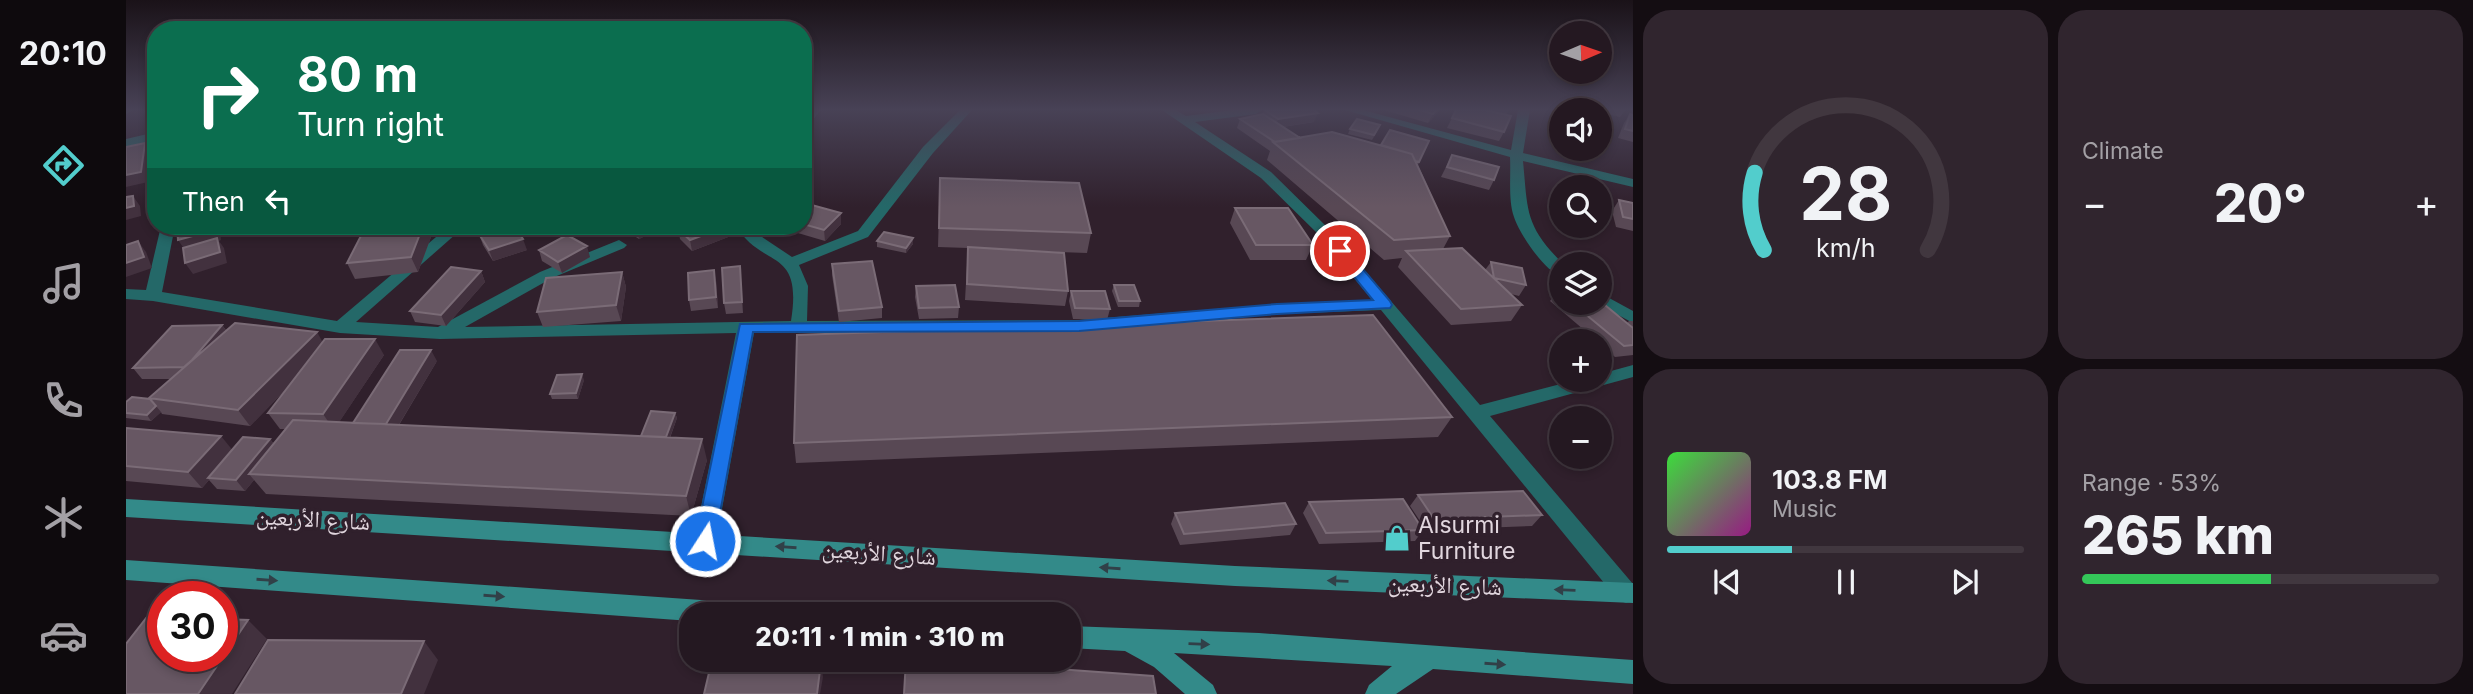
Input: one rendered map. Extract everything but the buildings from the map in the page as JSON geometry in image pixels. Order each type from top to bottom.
[{"type":"main road","name":"شارع الأربعين","points":[[126,508],[705,541],[1235,576],[1630,593]]},
{"type":"main road","points":[[126,570],[679,609]]},
{"type":"main road","points":[[1081,638],[1259,645],[1633,672]]},
{"type":"main road","points":[[1131,642],[1163,659],[1204,694]]},
{"type":"main road","points":[[1378,694],[1392,680],[1427,659]]},
{"type":"street","points":[[790,263],[863,234],[935,142]]},
{"type":"street","points":[[1217,142],[1266,175],[1325,233],[1630,593]]},
{"type":"street","points":[[1470,142],[1633,183]]},
{"type":"street","points":[[1518,142],[1516,155],[1521,217],[1538,247],[1549,258]]},
{"type":"street","points":[[153,296],[166,235]]},
{"type":"street","points":[[340,327],[447,235]]},
{"type":"street","points":[[748,235],[790,263],[803,296],[798,327]]},
{"type":"street","points":[[440,333],[546,275],[619,245]]},
{"type":"street","points":[[126,294],[153,296],[340,327],[440,333],[746,327],[1079,326],[1277,309],[1385,305]]},
{"type":"street","points":[[1612,305],[1633,318]]},
{"type":"street","points":[[705,541],[746,327]]},
{"type":"street","points":[[1476,413],[1633,371]]},
{"type":"place","name":"Alsurmi Furniture","points":[[1397,538]]},
{"type":"route","points":[[705,541],[746,327],[1079,326],[1277,309],[1385,305],[1340,251]]}]
